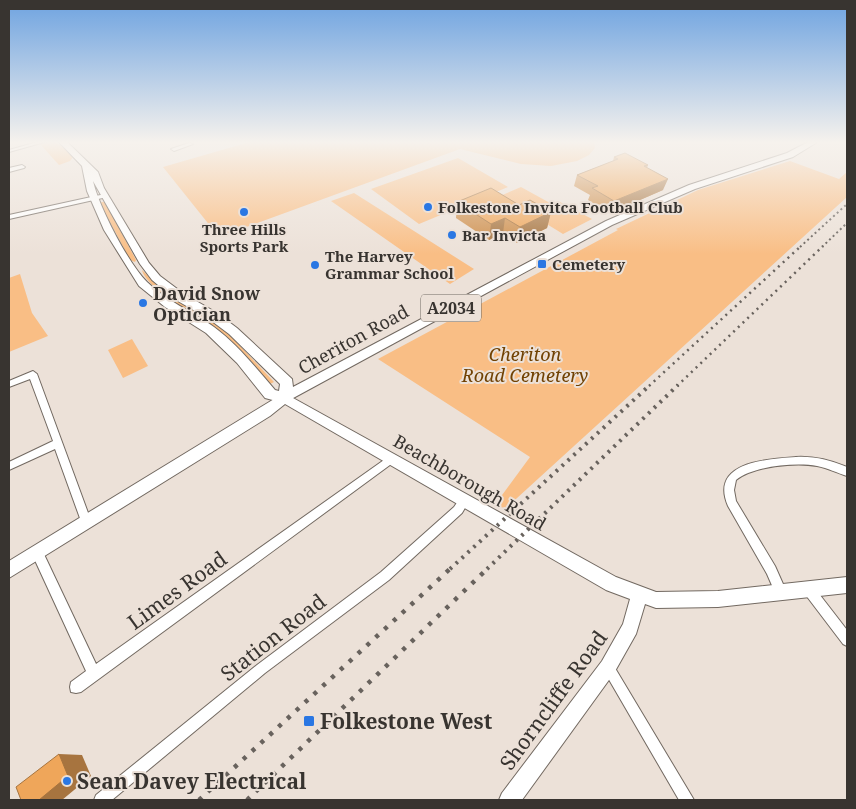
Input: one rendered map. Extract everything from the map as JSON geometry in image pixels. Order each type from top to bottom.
[{"type":"main road","points":[[91,179],[98,198],[124,256],[143,284],[169,304],[210,330],[234,352],[270,394],[284,398],[286,383],[246,342],[218,319],[180,297],[156,278],[98,198],[96,179]]},
{"type":"main road","name":"Cheriton Road","points":[[9,570],[266,412],[284,398],[609,223],[715,179]]},
{"type":"main road","name":"Beachborough Road","points":[[284,398],[612,584],[640,594]]},
{"type":"main road","points":[[640,594],[656,600],[718,599],[847,586]]},
{"type":"main road","name":"Shorncliffe Road","points":[[509,800],[608,667],[630,628],[640,594]]},
{"type":"street","points":[[9,216],[98,198]]},
{"type":"street","points":[[78,202],[98,198]]},
{"type":"street","points":[[9,384],[33,374],[86,521]]},
{"type":"street","points":[[9,466],[58,443]]},
{"type":"street","name":"Limes Road","points":[[76,688],[94,673],[390,459]]},
{"type":"street","points":[[781,593],[771,570],[732,503],[729,484],[733,476],[749,468],[802,460],[824,463],[847,472]]},
{"type":"street","name":"Station Road","points":[[101,800],[261,670],[385,576],[458,510],[464,501]]},
{"type":"street","points":[[37,552],[94,673]]},
{"type":"street","points":[[810,590],[847,640]]},
{"type":"street","points":[[608,667],[687,800]]},
{"type":"green space","points":[[172,179],[379,179],[219,237]]},
{"type":"green space","name":"Folkestone Invitca Football Club","points":[[400,179],[494,179],[508,187],[419,224],[371,189]]},
{"type":"green space","name":"Cheriton Road Cemetery","points":[[734,179],[847,179],[847,197],[506,508],[494,506],[530,457],[378,359],[618,230],[616,229],[698,190]]},
{"type":"green space","points":[[521,187],[550,203],[521,216],[493,199]]},
{"type":"green space","points":[[354,193],[474,269],[450,284],[331,201]]},
{"type":"green space","points":[[105,202],[136,260],[135,262],[130,260],[100,203]]},
{"type":"green space","points":[[560,202],[592,219],[563,234],[532,215]]},
{"type":"green space","points":[[142,270],[163,290],[223,328],[274,382],[268,385],[258,369],[236,347],[169,299],[146,278]]},
{"type":"green space","points":[[20,274],[32,313],[48,336],[9,352],[9,278]]},
{"type":"green space","points":[[132,339],[148,366],[123,378],[108,350]]},
{"type":"building","points":[[584,179],[668,179],[614,201],[592,188],[598,186]]},
{"type":"building","points":[[491,188],[519,205],[530,200],[551,212],[520,227],[505,218],[491,224],[457,202]]},
{"type":"building","points":[[59,754],[68,776],[39,800],[21,800],[16,787]]},
{"type":"railway","points":[[800,247],[847,204]]},
{"type":"railway","points":[[822,247],[847,223]]},
{"type":"railway","points":[[649,386],[801,246]]},
{"type":"railway","points":[[677,386],[823,246]]},
{"type":"railway","points":[[450,569],[650,385]]},
{"type":"railway","points":[[487,569],[678,385]]},
{"type":"railway","points":[[199,800],[451,568]]},
{"type":"railway","points":[[247,800],[488,568]]},
{"type":"place","name":"Folkestone Invitca Football Club","points":[[428,207]]},
{"type":"place","name":"Three Hills Sports Park","points":[[244,212]]},
{"type":"place","name":"Bar Invicta","points":[[452,235]]},
{"type":"place","name":"Cemetery","points":[[542,264]]},
{"type":"place","name":"The Harvey Grammar School","points":[[315,265]]},
{"type":"place","name":"David Snow Optician","points":[[143,303]]},
{"type":"place","name":"Folkestone West","points":[[309,721]]},
{"type":"place","name":"Sean Davey Electrical","points":[[67,781]]}]
